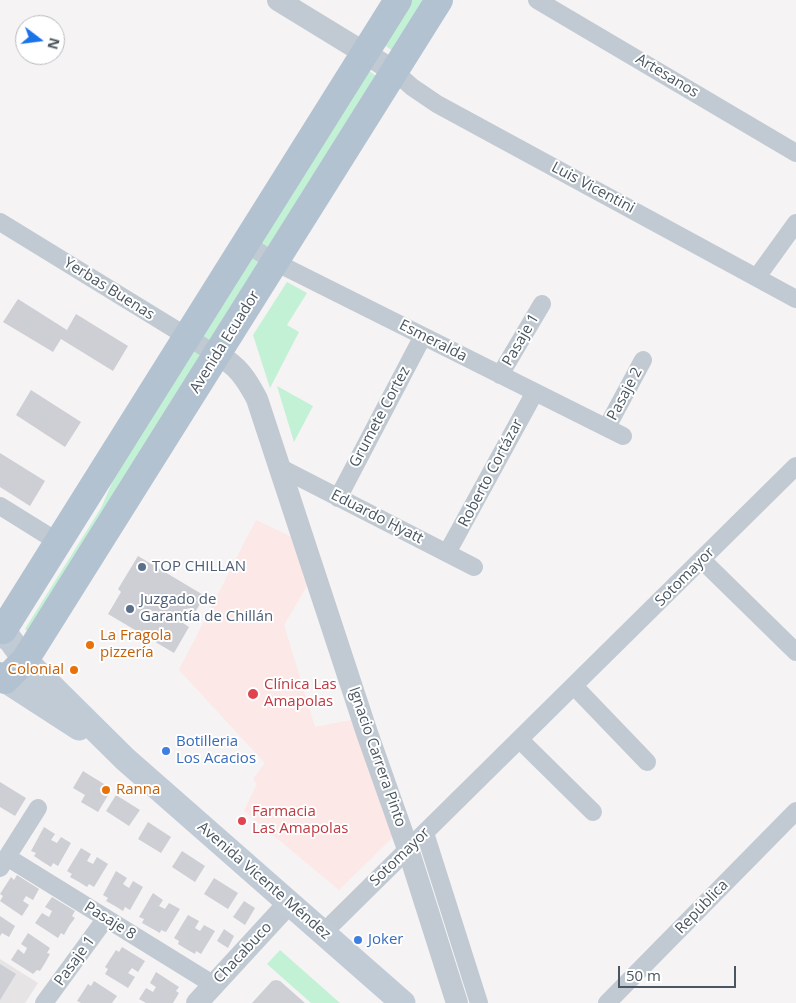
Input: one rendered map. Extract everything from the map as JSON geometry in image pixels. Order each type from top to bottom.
[{"type":"main road","points":[[1,632],[398,0]]},
{"type":"main road","name":"Avenida Ecuador","points":[[2,680],[25,660],[438,0]]},
{"type":"main road","name":"Avenida Vicente Méndez","points":[[1,632],[25,660],[125,759],[403,1003]]},
{"type":"main road","name":"Avenida Vicente Méndez","points":[[2,680],[125,759]]},
{"type":"street","points":[[278,0],[394,71]]},
{"type":"street","name":"Artesanos","points":[[537,0],[796,153]]},
{"type":"street","name":"Luis Vicentini","points":[[394,71],[412,87],[437,104],[796,299]]},
{"type":"street","name":"Yerbas Buenas","points":[[0,222],[217,355]]},
{"type":"street","points":[[757,277],[796,223]]},
{"type":"street","name":"Esmeralda","points":[[245,243],[275,262],[623,436]]},
{"type":"street","name":"Pasaje 1","points":[[500,375],[542,304]]},
{"type":"street","name":"Grumete Cortez","points":[[338,498],[423,336]]},
{"type":"street","name":"Ignacio Carrera Pinto","points":[[217,355],[230,361],[245,378],[257,399],[364,724],[408,849],[457,1003]]},
{"type":"street","name":"Pasaje 2","points":[[607,427],[642,360]]},
{"type":"street","name":"Roberto Cortázar","points":[[447,553],[535,392]]},
{"type":"street","name":"Sotomayor","points":[[323,933],[796,466]]},
{"type":"street","name":"Eduardo Hyatt","points":[[280,467],[474,567]]},
{"type":"street","points":[[0,506],[58,542]]},
{"type":"street","points":[[702,560],[796,652]]},
{"type":"street","points":[[574,686],[647,762]]},
{"type":"street","points":[[520,740],[593,812]]},
{"type":"street","points":[[3,862],[38,808]]},
{"type":"street","name":"República","points":[[607,1003],[796,811]]},
{"type":"street","name":"Ignacio Carrera Pinto","points":[[425,833],[479,1003]]},
{"type":"street","name":"Pasaje 8","points":[[3,862],[106,918],[214,985]]},
{"type":"street","name":"Chacabuco","points":[[197,1003],[289,903]]},
{"type":"street","name":"Pasaje 1","points":[[44,1003],[106,918]]},
{"type":"shaded area","name":"Clínica Las Amapolas","points":[[256,520],[296,539],[311,579],[284,625],[315,727],[357,719],[394,836],[339,890],[244,811],[257,784],[253,779],[265,763],[179,670]]},
{"type":"shaded area","points":[[0,959],[38,983],[25,1003],[0,1003]]},
{"type":"green space","points":[[408,0],[434,0],[399,56],[382,43]]},
{"type":"green space","points":[[364,67],[383,81],[277,255],[258,243]]},
{"type":"green space","points":[[250,255],[264,266],[33,636],[25,629],[101,508],[122,460]]},
{"type":"green space","points":[[287,282],[307,293],[287,325],[299,332],[270,388],[253,335]]},
{"type":"green space","points":[[277,386],[313,406],[294,442]]},
{"type":"green space","points":[[280,950],[340,1003],[311,1003],[267,964]]},
{"type":"building","points":[[18,299],[67,330],[76,314],[128,346],[113,371],[61,339],[53,352],[3,322]]},
{"type":"building","points":[[31,390],[81,422],[65,447],[16,415]]},
{"type":"building","points":[[0,453],[45,481],[30,506],[0,487]]},
{"type":"building","points":[[138,556],[205,596],[195,612],[188,608],[180,621],[189,627],[174,653],[108,614],[121,592],[118,589]]},
{"type":"building","points":[[83,771],[112,789],[98,812],[81,802],[85,795],[73,788]]},
{"type":"building","points":[[0,782],[26,798],[15,816],[0,807]]},
{"type":"building","points":[[116,795],[140,810],[129,826],[106,811]]},
{"type":"building","points":[[148,822],[171,837],[161,853],[138,839]]},
{"type":"building","points":[[44,827],[55,834],[51,840],[57,843],[61,837],[71,843],[58,866],[53,863],[51,867],[34,856],[36,853],[31,851]]},
{"type":"building","points":[[81,848],[91,854],[87,861],[93,864],[97,857],[108,864],[94,887],[89,884],[87,887],[70,877],[72,874],[67,871]]},
{"type":"building","points":[[182,851],[205,866],[195,882],[172,867]]},
{"type":"building","points":[[116,871],[127,878],[123,884],[129,888],[133,881],[143,887],[130,910],[125,907],[123,911],[106,901],[108,898],[103,895]]},
{"type":"building","points":[[17,875],[39,889],[33,900],[26,896],[23,901],[29,905],[22,916],[0,901],[3,896],[0,894],[11,877],[14,880]]},
{"type":"building","points":[[214,878],[238,893],[228,909],[204,894]]},
{"type":"building","points":[[153,893],[163,900],[159,906],[165,909],[169,903],[180,909],[166,932],[161,930],[160,933],[142,923],[144,919],[139,917]]},
{"type":"building","points":[[52,897],[75,911],[72,916],[75,918],[64,935],[61,933],[58,938],[35,923],[42,913],[49,917],[52,911],[45,907]]},
{"type":"building","points":[[244,901],[255,908],[245,925],[233,917]]},
{"type":"building","points":[[188,915],[199,921],[195,928],[200,931],[204,925],[215,931],[201,954],[196,951],[195,954],[186,949],[178,944],[179,941],[174,938]]},
{"type":"building","points":[[0,916],[15,926],[9,937],[2,933],[0,936]]},
{"type":"building","points":[[224,929],[234,936],[228,948],[217,941]]},
{"type":"building","points":[[28,933],[50,948],[47,953],[50,954],[40,971],[37,970],[33,974],[11,960],[18,949],[24,954],[27,948],[21,944]]},
{"type":"building","points":[[122,947],[145,961],[138,972],[132,968],[128,973],[135,977],[128,988],[105,974],[108,969],[105,967],[116,950],[119,952]]},
{"type":"building","points":[[0,964],[16,974],[0,1000]]},
{"type":"building","points":[[156,972],[179,987],[176,991],[179,993],[173,1003],[146,1003],[139,999],[146,988],[153,992],[156,987],[150,983]]},
{"type":"building","points":[[94,981],[117,996],[112,1003],[81,1003],[77,1001],[88,984],[91,986]]},
{"type":"building","points":[[272,981],[280,981],[305,1003],[252,1003]]},
{"type":"place","name":"TOP CHILLAN","points":[[142,567]]},
{"type":"place","name":"Juzgado de Garantía de Chillán","points":[[130,609]]},
{"type":"place","name":"La Fragola pizzería","points":[[90,645]]},
{"type":"place","name":"Colonial","points":[[74,670]]},
{"type":"place","name":"Clínica Las Amapolas","points":[[253,694]]},
{"type":"place","name":"Botilleria Los Acacios","points":[[166,751]]},
{"type":"place","name":"Ranna","points":[[106,790]]},
{"type":"place","name":"Farmacia Las Amapolas","points":[[242,821]]},
{"type":"place","name":"Joker","points":[[358,940]]}]
